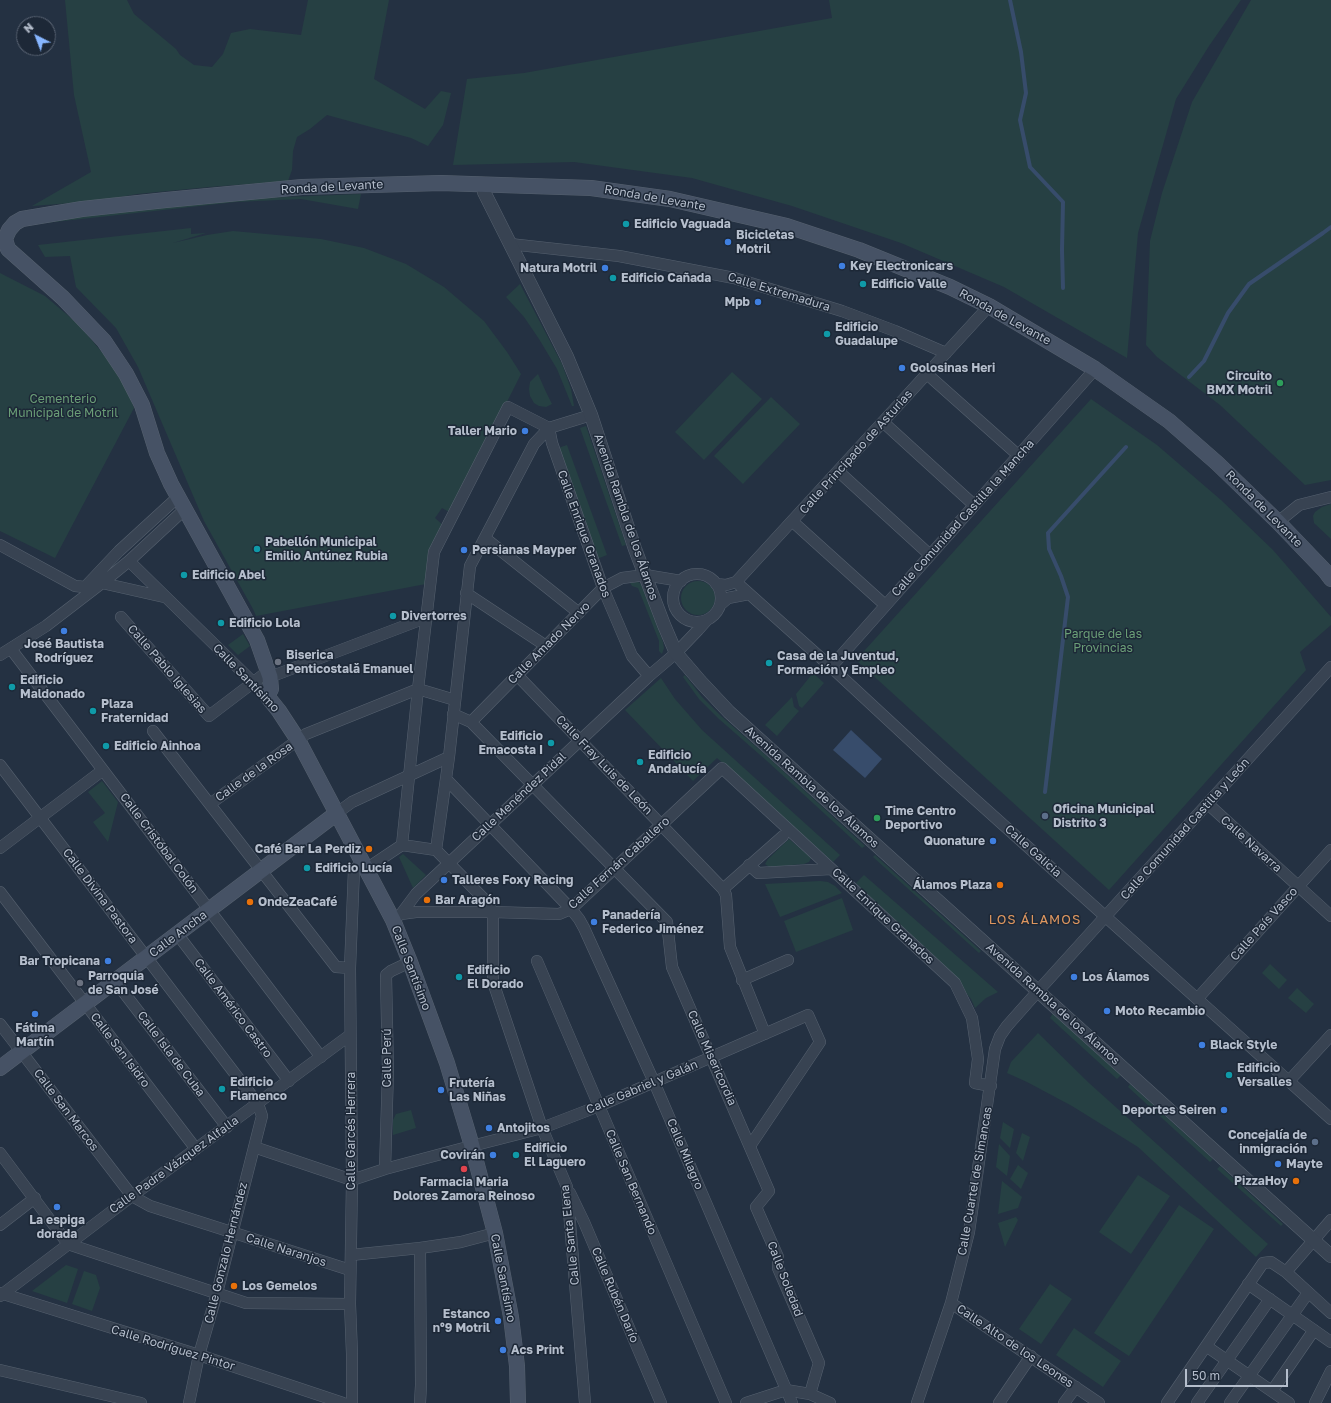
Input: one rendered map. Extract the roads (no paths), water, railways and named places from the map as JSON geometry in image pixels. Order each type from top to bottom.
[{"type":"main road","name":"Ronda de Levante","points":[[4,231],[22,219],[82,209],[302,187],[441,183],[591,188],[670,198],[787,226],[859,250],[950,287],[989,306],[1095,369],[1169,421],[1217,463],[1329,574]]},
{"type":"main road","points":[[4,231],[8,249],[63,298],[104,340],[126,374],[142,405],[157,453],[171,484],[257,640],[268,673],[271,689],[267,696]]},
{"type":"main road","name":"Calle Santísimo","points":[[267,696],[298,740],[364,866],[397,917],[410,962],[447,1063],[472,1146],[495,1233],[511,1317],[517,1366],[518,1403]]},
{"type":"main road","name":"Calle Ancha","points":[[0,1068],[337,813]]},
{"type":"street","name":"Avenida Rambla de los Álamos","points":[[484,184],[484,192],[567,357],[590,415],[645,574],[676,652],[700,681],[729,712],[1331,1256]]},
{"type":"street","name":"Calle Extremadura","points":[[510,244],[619,256],[734,278],[842,311],[895,330],[946,353]]},
{"type":"street","name":"Calle Principado de Asturias","points":[[736,582],[989,306]]},
{"type":"street","name":"Calle Comunidad Castilla la Mancha","points":[[831,667],[1095,369]]},
{"type":"street","points":[[927,374],[1018,455]]},
{"type":"street","points":[[402,845],[434,552],[508,407],[549,428]]},
{"type":"street","points":[[436,850],[449,757],[470,566],[534,444],[549,428],[590,415]]},
{"type":"street","points":[[883,422],[974,505]]},
{"type":"street","name":"Calle Enrique Granados","points":[[549,428],[552,443],[603,588],[632,656],[649,676]]},
{"type":"street","points":[[838,471],[930,554]]},
{"type":"street","points":[[1278,522],[1299,505],[1331,496]]},
{"type":"street","points":[[0,545],[75,586],[88,590],[102,583],[129,561],[182,503]]},
{"type":"street","points":[[0,654],[11,649],[46,626],[88,590],[119,551],[182,503]]},
{"type":"street","points":[[792,521],[885,605]]},
{"type":"street","points":[[485,538],[579,613]]},
{"type":"street","name":"Calle Santísimo","points":[[129,561],[267,696]]},
{"type":"street","name":"Calle Amado Nervo","points":[[471,722],[603,588],[622,578],[645,574],[681,581]]},
{"type":"street","points":[[649,676],[717,612],[720,605],[720,590],[710,578],[703,575],[687,577],[681,581],[673,596],[677,612],[683,618],[690,621],[706,621]]},
{"type":"street","points":[[716,584],[726,585],[736,582]]},
{"type":"street","name":"Calle Galicia","points":[[736,582],[831,667],[941,769],[1198,998],[1331,1119]]},
{"type":"street","points":[[102,583],[165,597]]},
{"type":"street","points":[[466,593],[546,646]]},
{"type":"street","points":[[720,605],[728,598],[749,594]]},
{"type":"street","points":[[252,682],[268,673],[428,616]]},
{"type":"street","name":"Calle Pablo Iglesias","points":[[121,617],[209,716],[252,682]]},
{"type":"street","name":"Calle Cristóbal Colón","points":[[11,649],[321,1057]]},
{"type":"street","name":"Calle Comunidad Castilla y León","points":[[1038,991],[1331,667]]},
{"type":"street","name":"Calle Fray Luis de León","points":[[517,675],[723,889]]},
{"type":"street","name":"Calle Menéndez Pidal","points":[[397,917],[416,894],[649,676]]},
{"type":"street","points":[[418,689],[455,700]]},
{"type":"street","name":"Calle de la Rosa","points":[[210,804],[306,734],[418,689]]},
{"type":"street","points":[[454,714],[471,722],[614,868]]},
{"type":"street","points":[[153,730],[336,967],[350,968]]},
{"type":"street","points":[[337,813],[352,802],[449,757]]},
{"type":"street","name":"Calle Divina Pastora","points":[[0,765],[258,1104]]},
{"type":"street","name":"Calle Enrique Granados","points":[[722,768],[955,983],[972,1018],[978,1059],[975,1083],[991,1086]]},
{"type":"street","name":"Calle Fernán Caballero","points":[[397,917],[416,912],[559,914],[571,909],[722,768]]},
{"type":"street","points":[[0,848],[103,770]]},
{"type":"street","name":"Calle Milagro","points":[[446,779],[571,909],[584,928],[654,1082],[792,1403]]},
{"type":"street","name":"Calle Navarra","points":[[1208,804],[1331,916]]},
{"type":"street","points":[[765,1034],[730,947],[726,895],[723,889],[783,836]]},
{"type":"street","points":[[364,866],[402,845],[436,850],[485,900],[493,912]]},
{"type":"street","name":"Calle País Vasco","points":[[1198,998],[1331,850]]},
{"type":"street","points":[[750,865],[758,873],[831,868]]},
{"type":"street","name":"Calle Garcés Herrera","points":[[352,1403],[350,1304],[352,1180],[350,968],[354,869],[364,866]]},
{"type":"street","name":"Calle Misericordia","points":[[614,868],[668,922],[672,967],[769,1191]]},
{"type":"street","name":"Calle San Isidro","points":[[0,892],[196,1150]]},
{"type":"street","name":"Calle Santa Elena","points":[[493,912],[493,982],[542,1128],[567,1187],[585,1403]]},
{"type":"street","name":"Calle Américo Castro","points":[[178,934],[289,1081]]},
{"type":"street","points":[[742,980],[788,960]]},
{"type":"street","name":"Calle San Bernando","points":[[537,961],[726,1403]]},
{"type":"street","name":"Calle Perú","points":[[385,1169],[388,1071],[386,975],[410,962]]},
{"type":"street","name":"Calle Isla de Cuba","points":[[115,981],[227,1127]]},
{"type":"street","name":"Calle Cuartel de Simancas","points":[[917,1403],[951,1303],[969,1232],[991,1086],[995,1049],[1000,1036],[1007,1026],[1038,991]]},
{"type":"street","name":"Calle Gabriel y Galán","points":[[352,1180],[385,1169],[542,1128],[599,1106],[808,1015],[820,1042],[750,1146]]},
{"type":"street","name":"Calle San Marcos","points":[[0,1024],[132,1196]]},
{"type":"street","name":"Calle Padre Vázquez Alfalla","points":[[1,1294],[350,1035]]},
{"type":"street","points":[[1289,1081],[1331,1035]]},
{"type":"street","name":"Calle Gonzalo Hernández","points":[[189,1403],[199,1355],[217,1293],[231,1232],[262,1116],[258,1104]]},
{"type":"street","points":[[254,1147],[352,1180]]},
{"type":"street","points":[[0,1153],[68,1244],[246,1303],[350,1304]]},
{"type":"street","name":"Calle Rubén Darío","points":[[567,1187],[584,1222],[661,1403]]},
{"type":"street","name":"Calle Soledad","points":[[769,1191],[756,1207],[778,1257],[778,1268],[819,1363],[810,1394]]},
{"type":"street","name":"Calle Naranjos","points":[[132,1196],[150,1206],[350,1270]]},
{"type":"street","points":[[0,1225],[35,1198]]},
{"type":"street","points":[[1286,1272],[1331,1220]]},
{"type":"street","points":[[351,1255],[461,1242],[495,1233]]},
{"type":"street","points":[[420,1248],[420,1403]]},
{"type":"street","points":[[1167,1403],[1263,1263],[1271,1262],[1286,1272],[1331,1312]]},
{"type":"street","points":[[1248,1284],[1331,1342]]},
{"type":"street","points":[[1230,1403],[1308,1293]]},
{"type":"street","name":"Calle Rodríguez Pintor","points":[[1,1294],[199,1355],[343,1403]]},
{"type":"street","points":[[1197,1403],[1270,1299]]},
{"type":"street","name":"Calle Alto de los Leones","points":[[951,1303],[1099,1403]]},
{"type":"street","points":[[1272,1391],[1314,1330]]},
{"type":"street","points":[[1206,1346],[1287,1403]]},
{"type":"street","points":[[1002,1399],[1031,1356]]},
{"type":"street","points":[[0,1370],[140,1403]]},
{"type":"street","points":[[1315,1403],[1331,1371]]},
{"type":"street","points":[[1064,1403],[1076,1387]]},
{"type":"street","points":[[746,1403],[786,1390],[810,1394],[830,1403]]},
{"type":"water","points":[[851,730],[882,759],[865,778],[833,750]]},
{"type":"waterway","points":[[1010,0],[1021,52],[1026,93],[1020,120],[1030,167],[1063,202],[1063,288]]},
{"type":"waterway","points":[[1189,377],[1204,361],[1228,313],[1249,284],[1331,227]]},
{"type":"waterway","points":[[1045,792],[1068,597],[1061,576],[1049,549],[1048,533],[1126,447]]},
{"type":"place","name":"Edificio Vaguada","points":[[626,224]]},
{"type":"place","name":"Bicicletas Motril","points":[[728,242]]},
{"type":"place","name":"Key Electronicars","points":[[842,266]]},
{"type":"place","name":"Natura Motril","points":[[605,268]]},
{"type":"place","name":"Edificio Cañada","points":[[613,278]]},
{"type":"place","name":"Edificio Valle","points":[[863,284]]},
{"type":"place","name":"Mpb","points":[[758,302]]},
{"type":"place","name":"Edificio Guadalupe","points":[[827,334]]},
{"type":"place","name":"Golosinas Heri","points":[[902,368]]},
{"type":"place","name":"Circuito BMX Motril","points":[[1280,383]]},
{"type":"place","name":"Taller Mario","points":[[525,431]]},
{"type":"place","name":"Pabellón Municipal Emilio Antúnez Rubia","points":[[257,549]]},
{"type":"place","name":"Persianas Mayper","points":[[464,550]]},
{"type":"place","name":"Edificio Abel","points":[[184,575]]},
{"type":"place","name":"Divertorres","points":[[393,616]]},
{"type":"place","name":"Edificio Lola","points":[[221,623]]},
{"type":"place","name":"José Bautista Rodríguez","points":[[64,631]]},
{"type":"place","name":"Biserica Penticostală Emanuel","points":[[278,662]]},
{"type":"place","name":"Casa de la Juventud, Formación y Empleo","points":[[769,663]]},
{"type":"place","name":"Edificio Maldonado","points":[[12,687]]},
{"type":"place","name":"Plaza Fraternidad","points":[[93,711]]},
{"type":"place","name":"Edificio Emacosta I","points":[[551,743]]},
{"type":"place","name":"Edificio Ainhoa","points":[[106,746]]},
{"type":"place","name":"Edificio Andalucía","points":[[640,762]]},
{"type":"place","name":"Oficina Municipal Distrito 3","points":[[1045,816]]},
{"type":"place","name":"Time Centro Deportivo","points":[[877,818]]},
{"type":"place","name":"Quonature","points":[[993,841]]},
{"type":"place","name":"Café Bar La Perdiz","points":[[369,849]]},
{"type":"place","name":"Edificio Lucía","points":[[307,868]]},
{"type":"place","name":"Talleres Foxy Racing","points":[[444,880]]},
{"type":"place","name":"Álamos Plaza","points":[[1000,885]]},
{"type":"place","name":"Bar Aragón","points":[[427,900]]},
{"type":"place","name":"OndeZeaCafé","points":[[250,902]]},
{"type":"place","name":"Panadería Federico Jiménez","points":[[594,922]]},
{"type":"place","name":"Bar Tropicana","points":[[108,961]]},
{"type":"place","name":"Edificio El Dorado","points":[[459,977]]},
{"type":"place","name":"Los Álamos","points":[[1074,977]]},
{"type":"place","name":"Parroquia de San José","points":[[80,983]]},
{"type":"place","name":"Moto Recambio","points":[[1107,1011]]},
{"type":"place","name":"Fátima Martín","points":[[35,1014]]},
{"type":"place","name":"Black Style","points":[[1202,1045]]},
{"type":"place","name":"Edificio Versalles","points":[[1229,1075]]},
{"type":"place","name":"Edificio Flamenco","points":[[222,1089]]},
{"type":"place","name":"Frutería Las Niñas","points":[[441,1090]]},
{"type":"place","name":"Deportes Seiren","points":[[1224,1110]]},
{"type":"place","name":"Antojitos","points":[[489,1128]]},
{"type":"place","name":"Concejalía de inmigración","points":[[1315,1142]]},
{"type":"place","name":"Covirán","points":[[493,1155]]},
{"type":"place","name":"Edificio El Laguero","points":[[516,1155]]},
{"type":"place","name":"Mayte","points":[[1278,1164]]},
{"type":"place","name":"Farmacia Maria Dolores Zamora Reinoso","points":[[464,1169]]},
{"type":"place","name":"PizzaHoy","points":[[1296,1181]]},
{"type":"place","name":"La espiga dorada","points":[[57,1207]]},
{"type":"place","name":"Los Gemelos","points":[[234,1286]]},
{"type":"place","name":"Estanco n°9 Motril","points":[[498,1321]]},
{"type":"place","name":"Acs Print","points":[[503,1350]]},
{"type":"district","name":"LOS ÁLAMOS","points":[[1035,920]]},
{"type":"park label","name":"Cementerio Municipal de Motril","points":[[63,406]]},
{"type":"park label","name":"Parque de las Provincias","points":[[1103,641]]}]
